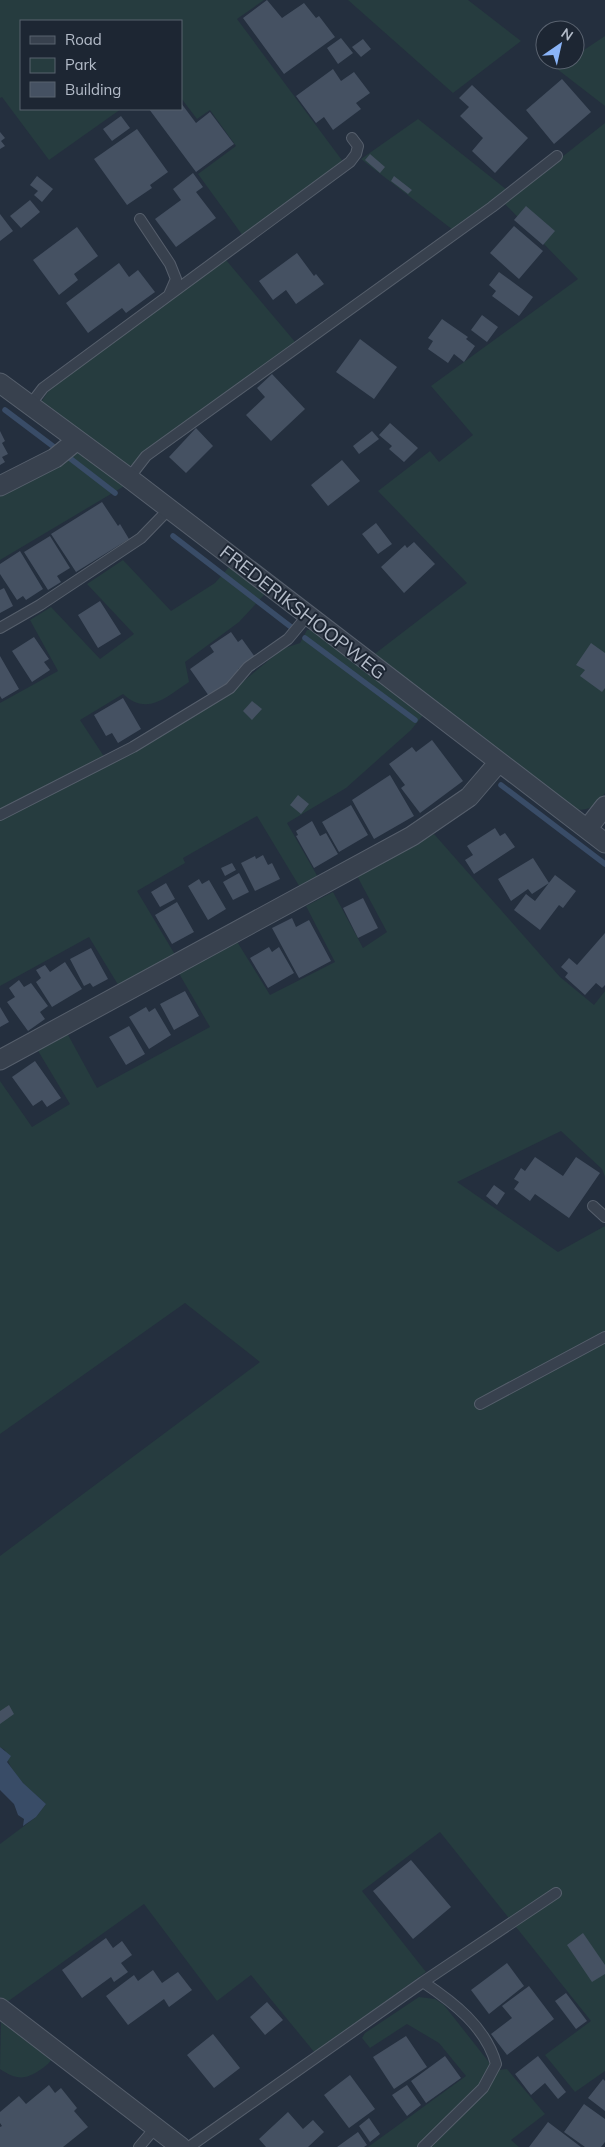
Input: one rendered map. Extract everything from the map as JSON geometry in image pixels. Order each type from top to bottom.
[{"type":"street","name":"FREDERIKSHOOPWEG","points":[[2,388],[30,405],[129,478],[605,843]]},
{"type":"street","points":[[0,486],[55,458],[77,440]]},
{"type":"street","points":[[0,1060],[412,836],[469,797],[498,762]]},
{"type":"street","points":[[587,829],[605,806]]},
{"type":"street","points":[[1,2009],[181,2147]]},
{"type":"lane","points":[[30,405],[43,388],[350,162],[356,154],[358,146],[352,138]]},
{"type":"lane","points":[[129,478],[146,456],[492,207],[557,156]]},
{"type":"lane","points":[[140,219],[170,264],[176,279],[169,296]]},
{"type":"lane","points":[[0,628],[40,605],[141,538],[169,509]]},
{"type":"lane","points":[[0,815],[133,747],[230,688],[248,667],[288,639],[308,615]]},
{"type":"lane","points":[[593,1206],[605,1217]]},
{"type":"lane","points":[[480,1404],[605,1337]]},
{"type":"lane","points":[[188,2147],[423,1982],[556,1893]]},
{"type":"lane","points":[[423,1982],[463,2011],[486,2041],[496,2064],[483,2088],[423,2147]]},
{"type":"lane","points":[[139,2147],[155,2128]]},
{"type":"green space","points":[[0,0],[264,0],[237,19],[344,163],[243,236],[198,174],[236,146],[210,110],[197,119],[182,99],[182,20],[20,20],[20,110],[120,110],[49,160],[2,97],[0,98]]},
{"type":"green space","points":[[348,0],[468,0],[521,41],[453,93]]},
{"type":"green space","points":[[605,36],[605,106],[558,70],[585,70],[585,49]]},
{"type":"green space","points":[[418,119],[507,190],[453,230],[361,159]]},
{"type":"green space","points":[[605,123],[605,793],[593,806],[581,810],[575,809],[372,656],[467,583],[378,491],[430,451],[439,462],[473,435],[431,386],[578,279],[504,203]]},
{"type":"green space","points":[[226,260],[296,343],[139,457],[133,465],[126,466],[41,402],[52,386]]},
{"type":"green space","points":[[75,449],[126,485],[0,560],[0,490]]},
{"type":"green space","points":[[123,560],[171,611],[215,583],[229,567],[265,594],[239,622],[185,662],[189,682],[173,693],[157,702],[149,704],[132,701],[123,694],[80,720],[105,758],[0,813],[0,703],[58,671],[30,620],[51,607],[100,659],[134,634],[87,584]]},
{"type":"green space","points":[[307,630],[313,630],[423,715],[411,730],[346,788],[287,823],[319,879],[301,889],[257,816],[183,858],[185,863],[137,891],[177,958],[120,988],[89,937],[0,986],[0,819],[215,699],[219,702],[282,649],[300,643]]},
{"type":"green space","points":[[434,834],[560,977],[594,1005],[605,991],[605,1177],[602,1169],[561,1131],[457,1182],[558,1252],[605,1226],[605,2071],[575,2092],[545,2055],[591,2021],[440,1832],[362,1891],[426,1972],[315,2053],[251,1975],[217,2001],[144,1904],[7,2002],[0,1997],[0,1844],[36,1817],[46,1804],[15,1774],[7,1759],[5,1750],[0,1747],[0,1556],[260,1362],[185,1303],[0,1434],[0,1081],[32,1127],[70,1104],[37,1049],[67,1033],[97,1088],[210,1027],[177,970],[236,940],[270,995],[335,962],[306,906],[333,892],[363,948],[387,932],[356,874]]},
{"type":"green space","points":[[419,1997],[435,1999],[444,2005],[492,2066],[498,2070],[507,2069],[545,2114],[511,2140],[519,2147],[368,2147],[466,2076],[439,2043],[407,2024],[370,2048],[362,2038],[365,2033]]},
{"type":"green space","points":[[1,2019],[51,2060],[49,2063],[34,2074],[24,2077],[15,2077],[0,2069]]},
{"type":"water","points":[[0,1747],[11,1756],[7,1762],[23,1783],[46,1804],[36,1817],[23,1826],[24,1819],[18,1815],[14,1804],[0,1790]]},
{"type":"building","points":[[267,0],[282,18],[304,3],[316,18],[319,16],[335,37],[284,74],[243,18]]},
{"type":"building","points":[[341,38],[353,53],[338,64],[327,48]]},
{"type":"building","points":[[363,39],[371,49],[361,57],[352,47]]},
{"type":"building","points":[[333,69],[341,81],[354,72],[370,93],[356,103],[361,109],[333,130],[324,117],[316,123],[296,96]]},
{"type":"building","points":[[562,79],[591,112],[554,144],[526,110]]},
{"type":"building","points":[[472,85],[528,138],[495,173],[472,151],[483,138],[460,116],[469,107],[459,98]]},
{"type":"building","points":[[182,104],[196,123],[210,112],[234,144],[196,172],[150,110],[182,110]]},
{"type":"building","points":[[121,116],[130,128],[112,141],[103,129]]},
{"type":"building","points":[[137,129],[168,172],[150,185],[152,188],[127,205],[94,159]]},
{"type":"building","points":[[0,132],[5,138],[1,141],[5,146],[0,149]]},
{"type":"building","points":[[370,154],[385,167],[380,173],[365,160]]},
{"type":"building","points":[[193,173],[203,187],[196,192],[216,218],[176,247],[155,219],[181,200],[173,189]]},
{"type":"building","points":[[37,176],[53,189],[42,202],[34,195],[38,191],[30,185]]},
{"type":"building","points":[[394,176],[412,190],[408,194],[391,181]]},
{"type":"building","points":[[30,200],[40,212],[21,228],[10,216]]},
{"type":"building","points":[[526,206],[555,231],[543,245],[514,220]]},
{"type":"building","points":[[0,214],[13,231],[0,241]]},
{"type":"building","points":[[514,226],[543,251],[519,279],[490,253]]},
{"type":"building","points":[[77,227],[98,256],[74,274],[78,280],[59,295],[33,260]]},
{"type":"building","points":[[297,253],[314,276],[316,274],[324,284],[296,304],[286,290],[273,300],[259,281]]},
{"type":"building","points":[[119,263],[129,277],[138,270],[155,292],[126,313],[122,308],[88,333],[66,303]]},
{"type":"building","points":[[499,272],[533,297],[519,316],[492,296],[496,291],[489,285]]},
{"type":"building","points":[[482,315],[498,327],[487,342],[471,330]]},
{"type":"building","points":[[442,319],[468,337],[466,339],[475,346],[464,362],[454,354],[448,363],[428,349],[433,341],[428,338]]},
{"type":"building","points":[[360,339],[397,367],[374,399],[336,372]]},
{"type":"building","points":[[272,374],[305,409],[271,441],[246,415],[265,397],[257,388]]},
{"type":"building","points":[[390,423],[418,448],[404,462],[389,449],[392,446],[379,435]]},
{"type":"building","points":[[196,428],[213,446],[186,473],[169,457]]},
{"type":"building","points":[[0,431],[5,441],[2,443],[8,454],[2,457],[5,462],[0,465]]},
{"type":"building","points":[[372,431],[379,439],[359,454],[353,446]]},
{"type":"building","points":[[342,460],[360,481],[328,506],[311,485]]},
{"type":"building","points":[[102,502],[118,526],[120,524],[129,539],[76,572],[51,534]]},
{"type":"building","points":[[376,523],[392,544],[378,554],[362,534]]},
{"type":"building","points":[[50,536],[70,568],[57,576],[61,582],[48,590],[24,552]]},
{"type":"building","points":[[414,542],[435,564],[404,593],[381,567],[405,545],[407,548]]},
{"type":"building","points":[[20,551],[43,589],[26,600],[23,596],[17,600],[0,574],[0,564]]},
{"type":"building","points":[[4,588],[13,606],[0,613],[0,590]]},
{"type":"building","points":[[100,601],[121,634],[98,648],[78,615]]},
{"type":"building","points":[[231,632],[238,642],[242,639],[255,657],[238,669],[241,674],[209,696],[190,669],[214,652],[210,646]]},
{"type":"building","points":[[34,637],[49,659],[44,662],[50,670],[32,682],[12,651]]},
{"type":"building","points":[[591,643],[605,653],[605,688],[602,692],[580,676],[585,670],[576,665]]},
{"type":"building","points":[[0,656],[19,689],[2,699],[0,696]]},
{"type":"building","points":[[123,698],[141,729],[118,743],[112,733],[106,736],[94,715]]},
{"type":"building","points":[[252,701],[262,709],[252,720],[243,711]]},
{"type":"building","points":[[432,740],[463,781],[420,813],[401,788],[405,785],[389,764],[412,747],[416,752]]},
{"type":"building","points":[[390,775],[414,816],[374,839],[352,800]]},
{"type":"building","points":[[298,795],[309,804],[301,814],[290,805]]},
{"type":"building","points":[[351,805],[368,835],[339,852],[322,822]]},
{"type":"building","points":[[312,821],[320,836],[326,833],[338,854],[314,868],[296,836],[298,835],[296,831]]},
{"type":"building","points":[[495,828],[500,836],[505,833],[515,847],[474,874],[465,860],[473,855],[467,846]]},
{"type":"building","points":[[263,855],[268,865],[272,863],[280,879],[255,891],[241,863],[255,856],[256,859]]},
{"type":"building","points":[[533,858],[549,883],[532,894],[528,889],[511,901],[498,879]]},
{"type":"building","points":[[232,863],[236,870],[225,876],[221,868]]},
{"type":"building","points":[[239,873],[249,892],[233,900],[223,882]]},
{"type":"building","points":[[555,875],[576,891],[563,908],[559,905],[540,930],[514,910],[526,894],[535,901]]},
{"type":"building","points":[[199,879],[202,884],[209,880],[226,909],[208,920],[188,886]]},
{"type":"building","points":[[166,883],[175,899],[160,907],[151,892]]},
{"type":"building","points":[[363,898],[378,928],[358,938],[343,908]]},
{"type":"building","points":[[177,902],[194,932],[172,944],[155,915]]},
{"type":"building","points":[[292,918],[296,927],[309,920],[331,961],[299,978],[272,928]]},
{"type":"building","points":[[605,933],[605,985],[602,988],[596,983],[585,995],[565,977],[568,973],[561,967],[569,958],[577,965]]},
{"type":"building","points":[[269,947],[272,952],[279,947],[294,973],[268,988],[250,958]]},
{"type":"building","points":[[91,948],[108,979],[93,987],[90,983],[84,986],[70,959]]},
{"type":"building","points":[[65,962],[82,989],[52,1007],[36,982],[41,978],[36,970],[45,965],[50,972]]},
{"type":"building","points":[[19,980],[24,987],[31,983],[48,1006],[40,1012],[45,1019],[28,1031],[7,1002],[15,997],[9,988]]},
{"type":"building","points":[[185,991],[199,1016],[174,1030],[160,1004]]},
{"type":"building","points":[[0,1007],[9,1022],[0,1027]]},
{"type":"building","points":[[146,1007],[149,1012],[155,1008],[171,1035],[149,1049],[129,1017]]},
{"type":"building","points":[[129,1026],[145,1054],[126,1065],[109,1037]]},
{"type":"building","points":[[35,1061],[61,1098],[47,1107],[42,1100],[33,1106],[12,1077]]},
{"type":"building","points":[[535,1157],[563,1176],[576,1157],[600,1173],[569,1218],[535,1194],[530,1201],[514,1189],[519,1182],[514,1179],[521,1168],[525,1171]]},
{"type":"building","points":[[494,1185],[505,1193],[497,1205],[486,1196]]},
{"type":"building","points":[[9,1705],[14,1714],[0,1724],[0,1711]]},
{"type":"building","points":[[411,1860],[451,1907],[413,1939],[373,1891]]},
{"type":"building","points":[[583,1933],[605,1965],[605,1974],[592,1982],[567,1945]]},
{"type":"building","points":[[106,1938],[113,1948],[122,1941],[132,1955],[121,1963],[128,1972],[114,1982],[111,1977],[82,1998],[62,1970]]},
{"type":"building","points":[[507,1963],[524,1986],[489,2014],[471,1990]]},
{"type":"building","points":[[153,1970],[162,1983],[178,1972],[192,1990],[169,2007],[164,1999],[128,2025],[106,1996],[134,1975],[138,1981]]},
{"type":"building","points":[[529,1986],[554,2019],[507,2055],[491,2034],[512,2018],[502,2006]]},
{"type":"building","points":[[566,1993],[587,2021],[576,2029],[555,2001]]},
{"type":"building","points":[[267,2002],[283,2020],[265,2035],[250,2017]]},
{"type":"building","points":[[213,2034],[240,2068],[214,2088],[187,2055]]},
{"type":"building","points":[[406,2036],[427,2067],[394,2089],[373,2057]]},
{"type":"building","points":[[445,2056],[461,2078],[426,2103],[411,2081]]},
{"type":"building","points":[[538,2056],[566,2092],[558,2099],[545,2083],[531,2095],[515,2074]]},
{"type":"building","points":[[350,2075],[375,2109],[349,2128],[324,2095]]},
{"type":"building","points":[[603,2079],[605,2081],[605,2111],[588,2098]]},
{"type":"building","points":[[49,2085],[55,2093],[61,2088],[77,2108],[74,2111],[88,2127],[63,2147],[0,2147],[0,2127],[2,2126],[0,2123],[0,2112],[19,2096],[26,2104]]},
{"type":"building","points":[[407,2085],[421,2105],[407,2116],[392,2095]]},
{"type":"building","points":[[584,2104],[605,2119],[605,2142],[601,2147],[585,2147],[564,2132]]},
{"type":"building","points":[[288,2112],[303,2129],[313,2120],[324,2132],[308,2147],[266,2147],[259,2139]]},
{"type":"building","points":[[369,2118],[380,2134],[370,2142],[359,2126]]},
{"type":"building","points":[[548,2122],[581,2147],[529,2147]]},
{"type":"building","points":[[358,2132],[367,2145],[364,2147],[337,2147]]},
{"type":"waterway","points":[[5,410],[54,447]]},
{"type":"waterway","points":[[67,456],[115,493]]},
{"type":"waterway","points":[[173,536],[291,627]]},
{"type":"waterway","points":[[305,638],[415,720]]},
{"type":"waterway","points":[[501,785],[605,864]]}]
